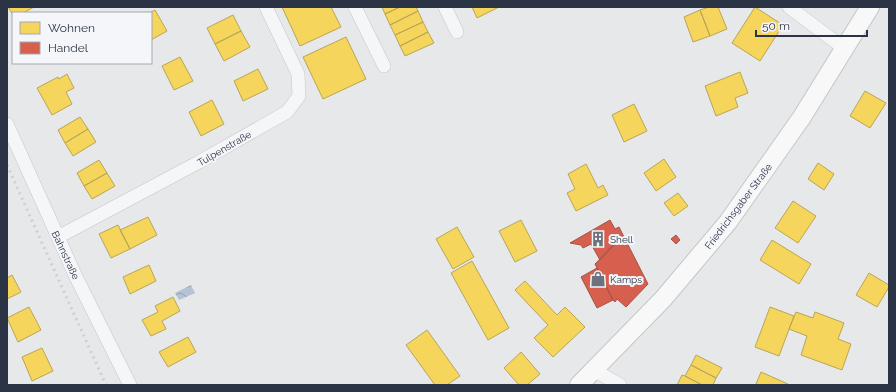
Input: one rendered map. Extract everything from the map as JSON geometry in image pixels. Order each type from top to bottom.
[{"type":"main road","name":"Friedrichsgaber Straße","points":[[579,385],[663,299],[728,222],[802,117],[870,7]]},
{"type":"street","name":"Tulpenstraße","points":[[58,237],[199,162],[287,112],[299,96],[298,74],[266,7]]},
{"type":"street","points":[[356,7],[384,66]]},
{"type":"street","points":[[445,7],[457,32]]},
{"type":"street","points":[[789,7],[845,49]]},
{"type":"street","name":"Bahnstraße","points":[[7,124],[76,278],[130,385]]},
{"type":"street","points":[[594,370],[620,385]]},
{"type":"water","points":[[191,285],[195,293],[179,300],[175,293]]},
{"type":"building: Wohnen","points":[[8,7],[34,7],[25,12],[12,12],[12,13]]},
{"type":"building: Wohnen","points":[[282,7],[331,7],[341,27],[300,46]]},
{"type":"building: Wohnen","points":[[382,7],[400,7],[385,14]]},
{"type":"building: Wohnen","points":[[400,7],[416,7],[418,11],[390,25],[385,14]]},
{"type":"building: Wohnen","points":[[472,7],[499,7],[477,18]]},
{"type":"building: Wohnen","points":[[709,7],[718,7],[727,29],[710,36],[700,10]]},
{"type":"building: Wohnen","points":[[755,7],[783,25],[760,61],[732,43]]},
{"type":"building: Wohnen","points":[[155,10],[167,31],[152,39],[152,12]]},
{"type":"building: Wohnen","points":[[700,10],[710,36],[693,42],[684,17]]},
{"type":"building: Wohnen","points":[[418,11],[423,22],[395,35],[390,25]]},
{"type":"building: Wohnen","points":[[233,15],[241,31],[215,44],[207,28]]},
{"type":"building: Wohnen","points":[[423,22],[428,32],[400,46],[395,35]]},
{"type":"building: Wohnen","points":[[241,31],[250,47],[224,61],[215,44]]},
{"type":"building: Wohnen","points":[[428,32],[434,43],[405,56],[400,46]]},
{"type":"building: Wohnen","points":[[346,37],[366,79],[323,99],[303,57]]},
{"type":"building: Wohnen","points":[[180,57],[193,81],[174,90],[162,66]]},
{"type":"building: Wohnen","points":[[258,69],[268,89],[243,101],[234,81]]},
{"type":"building: Wohnen","points":[[740,72],[748,93],[735,98],[738,107],[716,116],[705,86]]},
{"type":"building: Wohnen","points":[[67,74],[74,88],[66,92],[72,104],[52,115],[37,88]]},
{"type":"building: Wohnen","points":[[865,91],[886,103],[870,128],[850,116]]},
{"type":"building: Wohnen","points":[[212,100],[224,124],[201,136],[189,112]]},
{"type":"building: Wohnen","points":[[634,104],[647,131],[624,142],[612,115]]},
{"type":"building: Wohnen","points":[[80,117],[88,129],[65,143],[58,130]]},
{"type":"building: Wohnen","points":[[88,129],[96,142],[73,156],[65,143]]},
{"type":"building: Wohnen","points":[[664,159],[676,177],[656,191],[644,173]]},
{"type":"building: Wohnen","points":[[99,160],[107,173],[84,186],[77,173]]},
{"type":"building: Wohnen","points":[[818,163],[834,174],[824,190],[808,179]]},
{"type":"building: Wohnen","points":[[586,164],[598,188],[603,185],[608,195],[576,211],[567,193],[575,189],[568,174]]},
{"type":"building: Wohnen","points":[[107,173],[115,186],[92,199],[84,186]]},
{"type":"building: Wohnen","points":[[678,193],[688,206],[674,216],[664,203]]},
{"type":"building: Wohnen","points":[[793,201],[816,216],[798,243],[775,228]]},
{"type":"building: Wohnen","points":[[148,217],[157,235],[130,249],[120,230]]},
{"type":"building: Wohnen","points":[[521,220],[537,251],[515,262],[499,231]]},
{"type":"building: Wohnen","points":[[118,225],[130,249],[111,258],[99,234]]},
{"type":"building: Wohnen","points":[[457,227],[474,257],[453,269],[436,239]]},
{"type":"building: Wohnen","points":[[772,240],[811,264],[799,284],[760,260]]},
{"type":"building: Wohnen","points":[[472,261],[509,328],[488,340],[451,273]]},
{"type":"building: Wohnen","points":[[149,265],[156,281],[130,294],[123,277]]},
{"type":"building: Wohnen","points":[[869,273],[889,285],[877,307],[856,295]]},
{"type":"building: Wohnen","points":[[12,275],[21,292],[7,299],[7,278]]},
{"type":"building: Wohnen","points":[[525,281],[557,315],[565,307],[585,327],[553,357],[534,338],[548,325],[515,290]]},
{"type":"building: Wohnen","points":[[173,297],[180,311],[162,321],[166,329],[151,336],[142,320],[158,312],[155,306]]},
{"type":"building: Wohnen","points":[[29,307],[41,330],[18,342],[7,318]]},
{"type":"building: Wohnen","points":[[770,307],[794,316],[779,356],[755,347]]},
{"type":"building: Wohnen","points":[[796,312],[813,318],[815,312],[844,323],[838,339],[851,344],[842,370],[801,355],[807,336],[789,329]]},
{"type":"building: Wohnen","points":[[427,330],[460,376],[447,385],[435,385],[406,345]]},
{"type":"building: Wohnen","points":[[188,337],[196,352],[168,367],[159,352]]},
{"type":"building: Wohnen","points":[[42,348],[53,371],[32,381],[22,357]]},
{"type":"building: Wohnen","points":[[521,352],[540,374],[527,385],[519,385],[504,368]]},
{"type":"building: Wohnen","points":[[696,355],[722,368],[716,378],[691,365]]},
{"type":"building: Wohnen","points":[[691,365],[716,378],[713,385],[702,385],[685,376]]},
{"type":"building: Wohnen","points":[[761,372],[788,384],[788,385],[756,384]]},
{"type":"building: Wohnen","points":[[682,375],[685,376],[702,385],[677,385]]},
{"type":"building: Handel","name":"Shell","points":[[610,220],[615,229],[619,227],[623,235],[600,260],[591,244],[583,248],[581,245],[570,243]]},
{"type":"building: Handel","points":[[623,235],[648,284],[626,307],[617,299],[615,302],[613,300],[595,264]]},
{"type":"building: Handel","points":[[676,235],[680,240],[676,244],[671,239]]},
{"type":"building: Handel","name":"Shell","points":[[597,268],[613,300],[597,308],[581,277]]},
{"type":"railway","points":[[7,165],[106,385]]},
{"type":"place","name":"Shell","points":[[598,239]]},
{"type":"place","name":"Kamps","points":[[598,279]]}]
